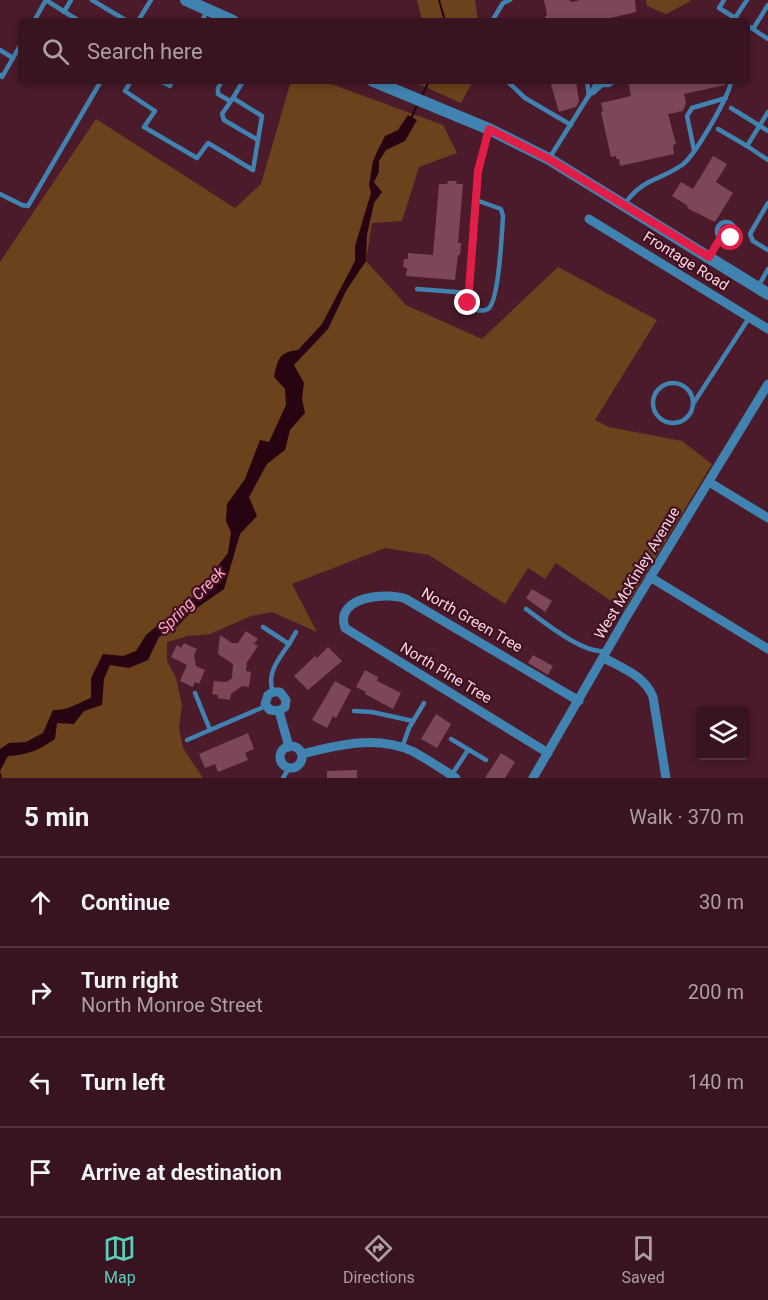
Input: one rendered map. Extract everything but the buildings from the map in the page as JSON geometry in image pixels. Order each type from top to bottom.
[{"type":"street","points":[[186,0],[208,16]]},
{"type":"street","points":[[380,84],[489,129],[549,159],[763,290]]},
{"type":"street","name":"Frontage Road","points":[[589,219],[768,329]]},
{"type":"street","name":"West McKinley Avenue","points":[[533,778],[650,577],[767,387]]},
{"type":"street","points":[[709,482],[768,518]]},
{"type":"street","points":[[650,577],[768,649]]},
{"type":"street","name":"North Green Tree","points":[[346,610],[352,603],[364,599],[397,596],[406,599],[579,701]]},
{"type":"street","name":"North Pine Tree","points":[[346,610],[343,617],[345,628],[548,753]]},
{"type":"street","points":[[606,654],[642,680],[651,690],[666,778]]},
{"type":"street","points":[[273,692],[283,694],[286,700],[285,707],[279,711],[270,710],[266,706],[266,698],[273,692]]},
{"type":"street","points":[[279,711],[288,747]]},
{"type":"street","points":[[302,754],[357,742],[402,748],[413,752],[452,777]]},
{"type":"street","points":[[288,747],[296,747],[302,754],[298,765],[289,768],[283,764],[281,758],[283,751],[288,747]]},
{"type":"lane","points":[[36,18],[46,0],[75,18]]},
{"type":"lane","points":[[64,12],[71,0]]},
{"type":"lane","points":[[92,0],[121,18]]},
{"type":"lane","points":[[140,18],[151,0]]},
{"type":"lane","points":[[494,18],[502,1],[510,0]]},
{"type":"lane","points":[[724,0],[719,8],[735,18]]},
{"type":"lane","points":[[739,18],[747,0]]},
{"type":"lane","points":[[753,29],[768,5]]},
{"type":"lane","points":[[750,27],[768,39]]},
{"type":"lane","points":[[1,78],[18,49]]},
{"type":"lane","points":[[0,50],[13,58]]},
{"type":"lane","points":[[0,194],[28,206],[99,84]]},
{"type":"lane","points":[[129,84],[125,91],[155,111],[144,127],[197,158],[208,143],[254,170],[262,116],[218,94],[220,84]]},
{"type":"lane","points":[[241,84],[222,114],[224,120],[258,140]]},
{"type":"lane","points":[[510,84],[525,98],[571,124]]},
{"type":"lane","points":[[587,84],[589,96]]},
{"type":"lane","points":[[549,159],[598,84]]},
{"type":"lane","points":[[589,96],[602,85],[611,84]]},
{"type":"lane","points":[[625,205],[635,190],[684,164],[726,98],[731,84]]},
{"type":"lane","points":[[694,150],[687,116],[689,111],[692,108],[726,98]]},
{"type":"lane","points":[[731,108],[768,131]]},
{"type":"lane","points":[[747,146],[768,112]]},
{"type":"lane","points":[[476,200],[501,209],[503,216],[496,289],[492,303],[488,309],[475,310],[468,303],[478,171],[489,129]]},
{"type":"lane","points":[[718,129],[768,160]]},
{"type":"lane","points":[[768,203],[750,234],[753,241],[768,250]]},
{"type":"lane","points":[[709,257],[721,237]]},
{"type":"lane","points":[[763,290],[768,269]]},
{"type":"lane","points":[[417,289],[469,293]]},
{"type":"lane","points":[[693,404],[690,392],[680,384],[674,383],[657,391],[654,404],[658,416],[663,420],[676,423],[688,416],[693,404],[749,318]]},
{"type":"lane","points":[[526,609],[579,644],[606,654]]},
{"type":"lane","points":[[263,627],[289,644]]},
{"type":"lane","points":[[273,692],[270,684],[271,674],[296,632]]},
{"type":"lane","points":[[195,693],[210,730]]},
{"type":"lane","points":[[402,748],[413,721],[424,703]]},
{"type":"lane","points":[[187,740],[266,706]]},
{"type":"lane","points":[[354,711],[413,721]]},
{"type":"lane","points":[[451,739],[486,760]]},
{"type":"lane","points":[[452,777],[468,750]]},
{"type":"lane","points":[[283,778],[289,768]]},
{"type":"shaded area","points":[[417,0],[475,0],[478,18],[421,18]]},
{"type":"shaded area","points":[[646,0],[691,1],[666,14],[647,6]]},
{"type":"shaded area","points":[[290,84],[331,84],[443,125],[457,153],[419,167],[402,221],[372,223],[366,261],[406,305],[482,339],[558,267],[657,320],[595,420],[609,427],[682,441],[712,464],[624,610],[556,563],[545,579],[528,568],[505,604],[429,555],[385,548],[292,584],[317,632],[272,612],[251,616],[210,634],[188,636],[167,642],[167,661],[176,678],[182,705],[179,728],[183,748],[203,778],[0,778],[0,262],[96,119],[235,208],[261,184]]},
{"type":"shaded area","points":[[419,84],[471,84],[461,103]]},
{"type":"water","name":"Spring Creek","points":[[408,115],[417,120],[405,141],[386,150],[379,161],[379,172],[374,182],[382,192],[374,203],[367,235],[366,261],[346,291],[328,329],[294,365],[304,383],[302,399],[305,413],[290,430],[285,450],[267,464],[249,497],[257,516],[240,534],[224,589],[191,612],[178,626],[159,637],[148,660],[129,668],[110,665],[104,679],[102,705],[84,711],[74,724],[57,723],[55,739],[33,751],[8,756],[0,771],[0,749],[9,743],[26,742],[43,733],[53,710],[68,708],[91,698],[91,678],[103,654],[123,656],[136,651],[146,635],[176,614],[194,596],[228,553],[231,532],[226,521],[227,504],[245,479],[260,440],[269,442],[286,405],[285,389],[274,377],[278,362],[286,353],[298,350],[322,324],[355,261],[355,246],[371,193],[369,185],[373,161],[385,136],[398,130]]},
{"type":"waterway","name":"Spring Creek","points":[[439,0],[444,18]]},
{"type":"waterway","name":"Spring Creek","points":[[421,98],[428,84]]},
{"type":"waterway","name":"Spring Creek","points":[[411,119],[417,105]]},
{"type":"route","points":[[468,303],[478,171],[489,129],[549,159],[709,257],[721,237],[731,238]]}]
